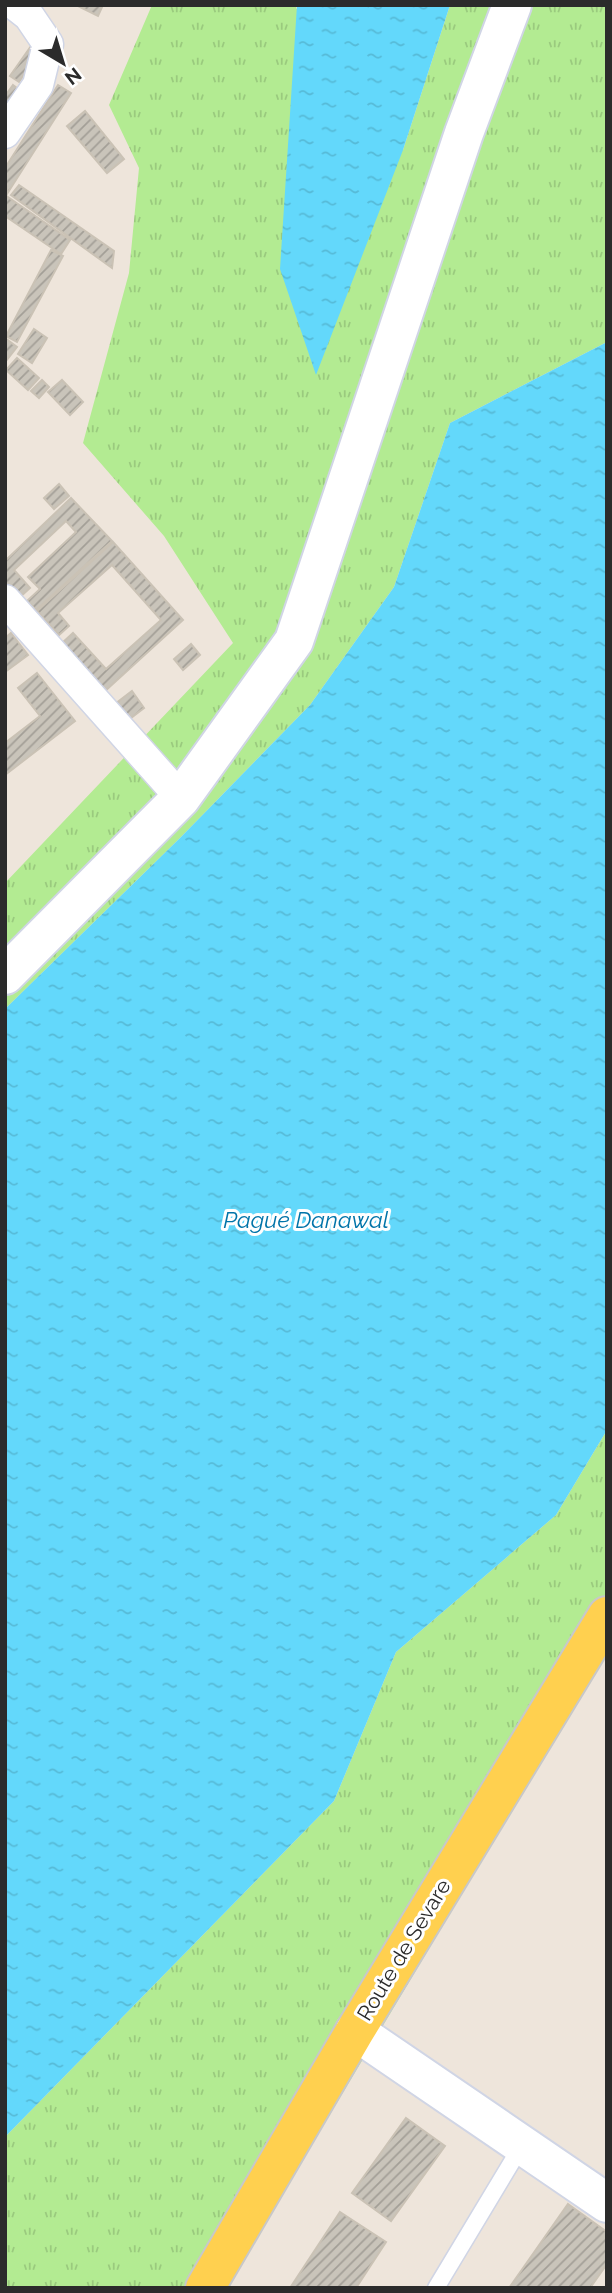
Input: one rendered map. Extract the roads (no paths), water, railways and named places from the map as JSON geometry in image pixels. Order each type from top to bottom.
[{"type":"main road","name":"Route de Sevare","points":[[205,2288],[355,2031],[607,1616]]},
{"type":"street","points":[[5,133],[38,85],[48,44],[29,16],[15,5]]},
{"type":"street","points":[[5,975],[181,798],[294,641],[464,133],[512,5]]},
{"type":"street","points":[[5,600],[181,798]]},
{"type":"street","points":[[355,2031],[607,2203]]},
{"type":"lane","points":[[436,2288],[522,2145]]},
{"type":"water","points":[[297,5],[450,5],[403,150],[316,375],[280,269]]},
{"type":"water","name":"Pagué Danawal","points":[[607,342],[607,1430],[556,1515],[396,1652],[334,1801],[5,2137],[5,1009],[181,837],[310,705],[394,587],[450,423]]}]
